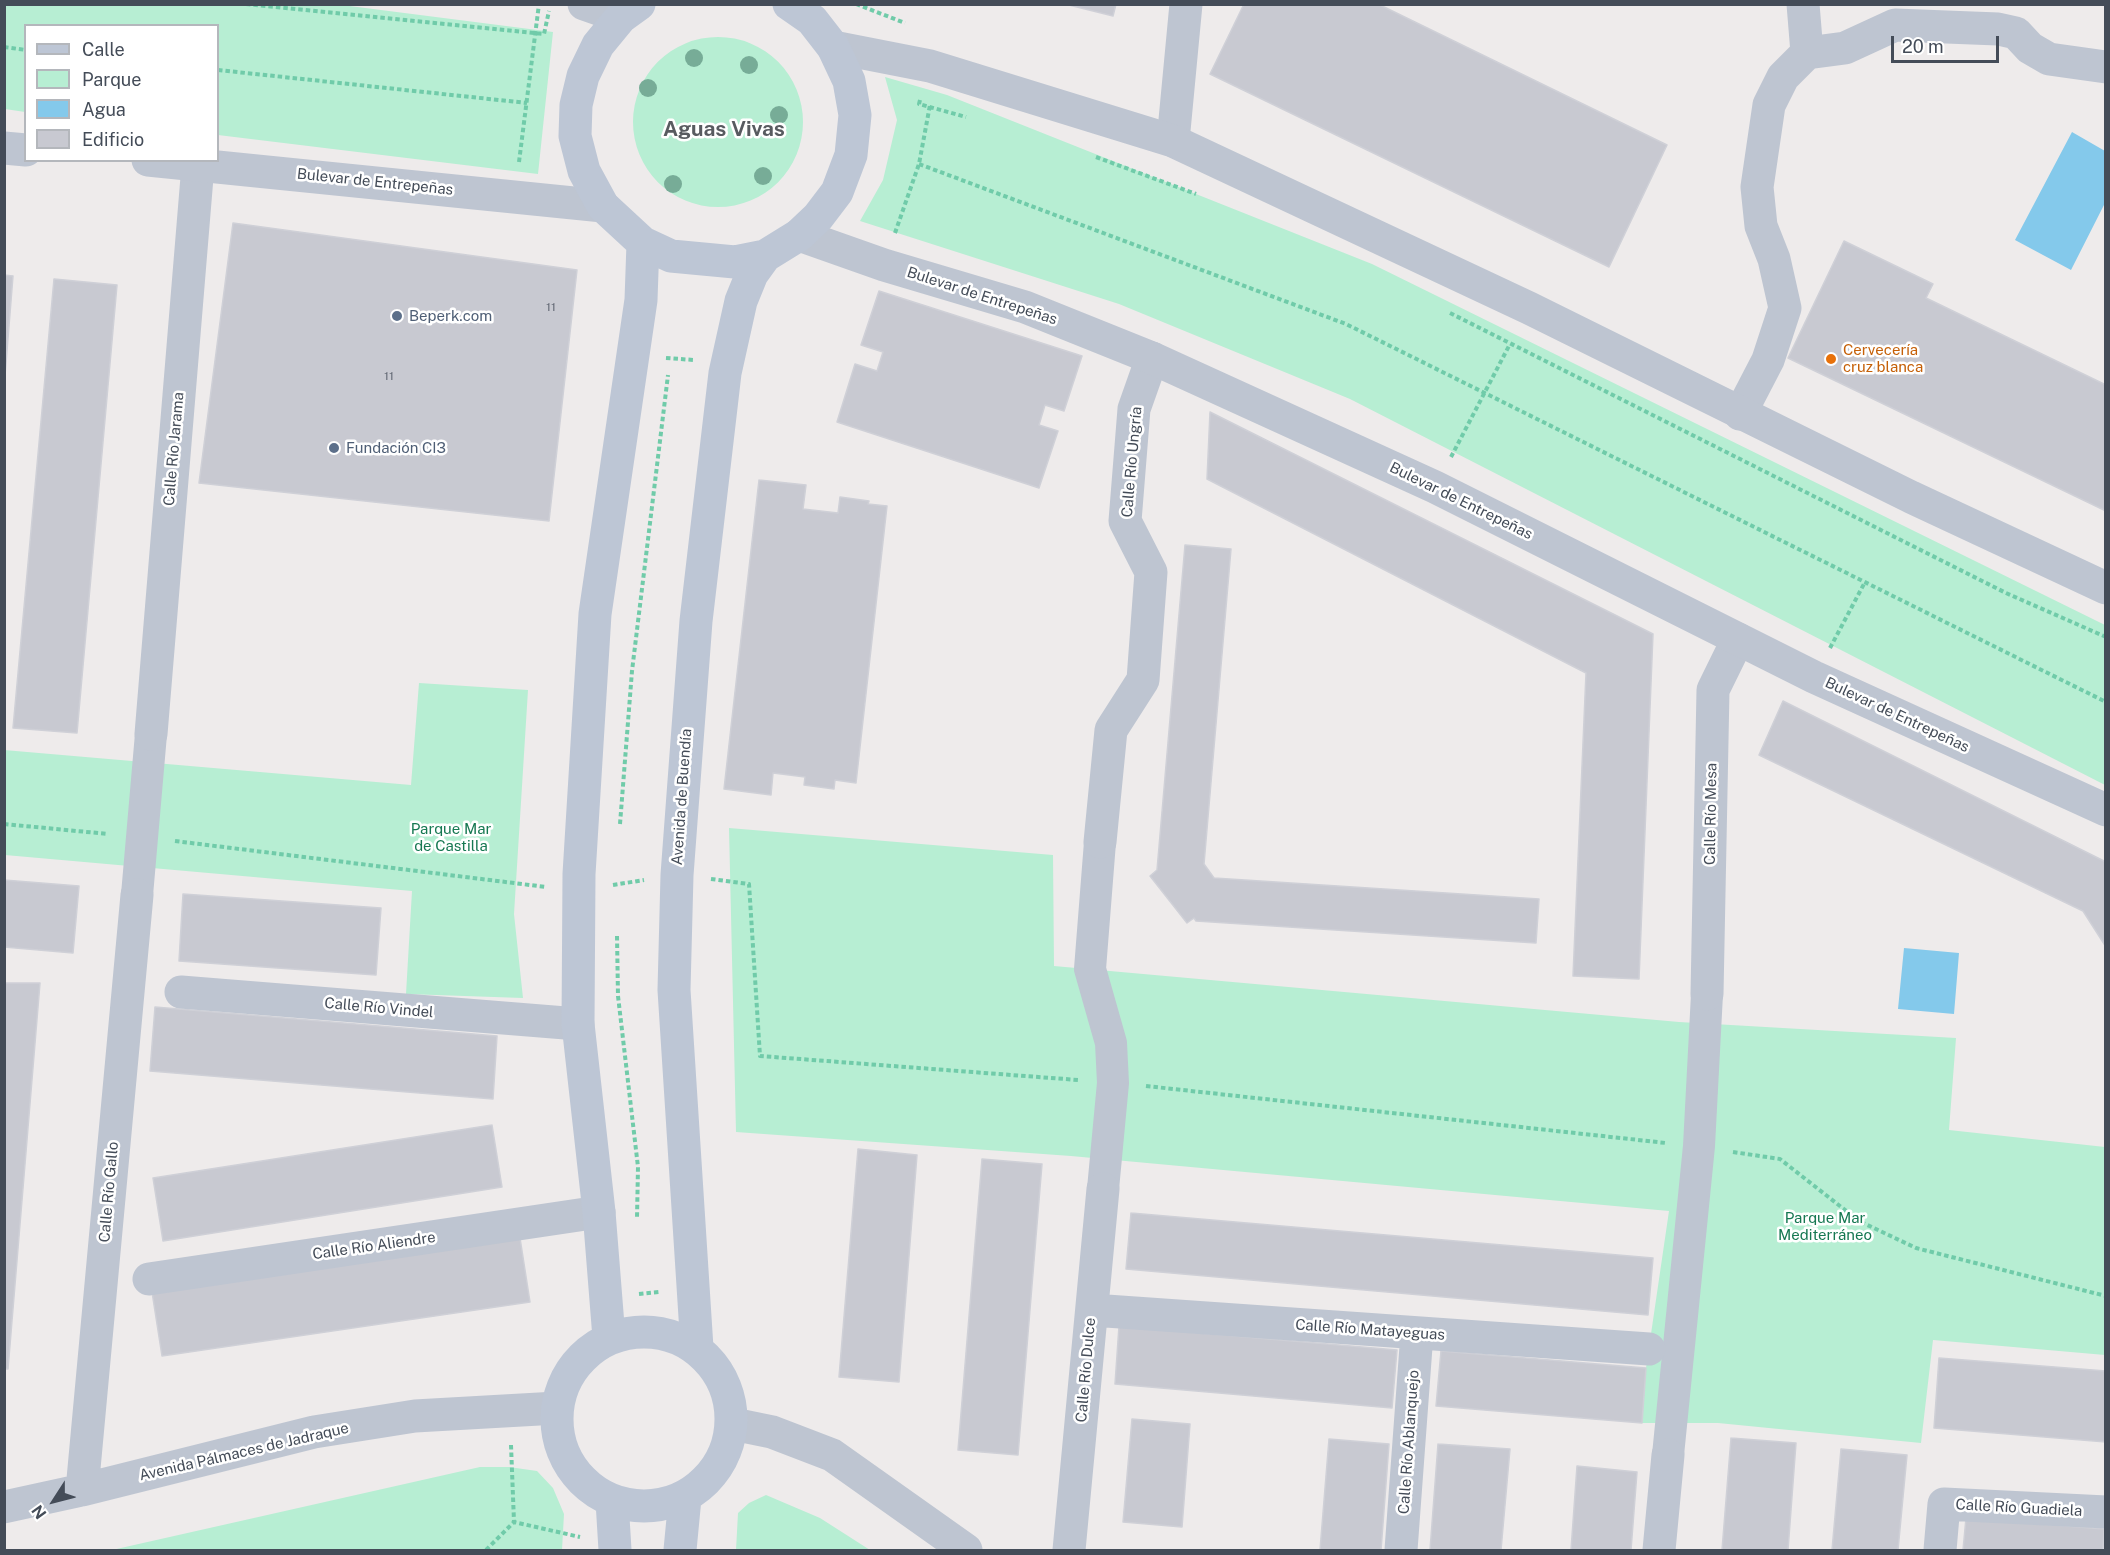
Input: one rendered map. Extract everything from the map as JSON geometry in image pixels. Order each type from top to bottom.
[{"type":"main road","points":[[630,11],[598,45],[583,76],[576,105],[576,136],[584,171],[603,206],[643,243],[671,256],[694,260],[735,262],[765,256],[799,235],[818,217],[837,192],[851,155],[855,115],[849,81],[833,47],[812,20],[789,4]]},
{"type":"main road","points":[[609,1338],[599,1212],[578,1024],[579,891],[596,614],[643,281],[643,243]]},
{"type":"main road","name":"Avenida de Buendía","points":[[697,1348],[674,990],[677,875],[696,621],[728,362],[741,301],[752,274],[765,256]]},
{"type":"main road","points":[[646,1330],[672,1336],[697,1348],[719,1378],[733,1424],[726,1453],[711,1477],[685,1498],[645,1507],[612,1501],[583,1481],[560,1444],[557,1408],[568,1375],[588,1351],[609,1338],[646,1330]]},
{"type":"main road","points":[[680,1551],[685,1498]]},
{"type":"main road","points":[[612,1501],[615,1548]]},
{"type":"street","points":[[584,4],[630,11]]},
{"type":"street","points":[[1173,141],[1186,4]]},
{"type":"street","points":[[1803,4],[1807,53]]},
{"type":"street","points":[[1740,414],[1768,360],[1785,308],[1773,259],[1761,226],[1756,187],[1769,105],[1783,77],[1807,53],[1845,48],[1895,25],[1987,29],[2016,33],[2030,48],[2049,59],[2106,67]]},
{"type":"street","points":[[833,47],[932,67],[1173,141],[1529,308],[1740,414],[2106,588]]},
{"type":"street","points":[[4,148],[24,150]]},
{"type":"street","name":"Bulevar de Entrepeñas","points":[[168,162],[603,206]]},
{"type":"street","name":"Calle Río Jarama","points":[[151,734],[198,165]]},
{"type":"street","name":"Bulevar de Entrepeñas","points":[[799,235],[884,265],[1025,307],[1152,358],[1435,487],[1814,677],[2106,810]]},
{"type":"street","name":"Calle Río Ungría","points":[[1100,842],[1111,730],[1143,680],[1150,572],[1125,521],[1134,409],[1152,358]]},
{"type":"street","name":"Calle Río Mesa","points":[[1707,994],[1713,690],[1738,639]]},
{"type":"street","points":[[137,894],[151,734]]},
{"type":"street","points":[[1100,842],[1090,969],[1111,1043],[1113,1083],[1103,1189]]},
{"type":"street","name":"Calle Río Gallo","points":[[82,1490],[137,894]]},
{"type":"street","name":"Calle Río Vindel","points":[[181,992],[578,1024]]},
{"type":"street","points":[[1659,1551],[1668,1455],[1663,1350],[1699,1146],[1707,994]]},
{"type":"street","name":"Calle Río Dulce","points":[[1069,1551],[1103,1189]]},
{"type":"street","name":"Calle Río Aliendre","points":[[149,1279],[599,1212]]},
{"type":"street","name":"Calle Río Matayeguas","points":[[1092,1310],[1663,1350]]},
{"type":"street","name":"Calle Río Ablanquejo","points":[[1401,1551],[1417,1333]]},
{"type":"street","name":"Avenida Pálmaces de Jadraque","points":[[4,1507],[315,1432],[416,1416],[557,1408]]},
{"type":"street","points":[[733,1424],[772,1432],[832,1455],[966,1551]]},
{"type":"street","name":"Calle Río Guadiela","points":[[1940,1551],[1944,1504],[2106,1512]]},
{"type":"path","points":[[246,4],[544,34],[550,4]]},
{"type":"path","points":[[514,196],[539,4]]},
{"type":"path","points":[[856,4],[908,24]]},
{"type":"path","points":[[4,48],[24,50]]},
{"type":"path","points":[[884,265],[919,164],[930,106],[932,67]]},
{"type":"path","points":[[932,67],[919,104],[973,119]]},
{"type":"path","points":[[219,70],[527,103]]},
{"type":"path","points":[[1094,156],[1205,197]]},
{"type":"path","points":[[919,164],[1346,324],[2106,702]]},
{"type":"path","points":[[1435,487],[1529,308]]},
{"type":"path","points":[[1447,311],[2006,593],[2106,637]]},
{"type":"path","points":[[633,356],[728,362]]},
{"type":"path","points":[[620,826],[632,671],[670,358]]},
{"type":"path","points":[[1814,677],[1865,582]]},
{"type":"path","points":[[4,824],[142,837],[579,891],[677,875],[749,884],[760,1056],[1113,1083],[1699,1146],[1780,1159],[1859,1221],[1916,1248],[2106,1296]]},
{"type":"path","points":[[616,873],[616,896]]},
{"type":"path","points":[[616,929],[618,996],[638,1167],[637,1225]]},
{"type":"path","points":[[636,1282],[636,1294],[694,1294]]},
{"type":"path","points":[[486,1551],[513,1522],[511,1412]]},
{"type":"path","points":[[513,1522],[615,1548]]},
{"type":"green space","points":[[334,4],[553,32],[538,174],[219,135],[219,24],[24,24],[24,112],[5,109],[5,5]]},
{"type":"green space","points":[[718,37],[750,44],[778,62],[796,90],[803,122],[796,154],[778,182],[750,200],[718,207],[686,200],[658,182],[640,154],[633,122],[640,90],[658,62],[686,44]]},
{"type":"green space","points":[[885,77],[947,95],[1372,264],[2105,625],[2105,785],[1350,399],[1119,304],[860,221],[883,180],[897,120]]},
{"type":"green space","name":"Parque Mar de Castilla","points":[[419,683],[528,690],[514,914],[523,998],[406,994],[412,891],[5,855],[4,750],[411,785]]},
{"type":"green space","name":"Parque Mar Mediterráneo","points":[[729,828],[1053,855],[1054,966],[1679,1022],[1956,1038],[1949,1130],[2105,1147],[2105,1355],[1933,1340],[1921,1443],[1718,1423],[1642,1423],[1646,1368],[1669,1211],[1071,1156],[736,1132]]},
{"type":"green space","points":[[480,1467],[509,1467],[537,1471],[553,1488],[564,1514],[562,1550],[112,1550]]},
{"type":"green space","points":[[766,1495],[820,1518],[870,1550],[736,1550],[738,1513],[749,1503]]},
{"type":"water","points":[[2072,132],[2105,151],[2106,201],[2071,270],[2015,240]]},
{"type":"water","points":[[1904,948],[1959,953],[1954,1014],[1898,1009]]},
{"type":"building","points":[[1065,4],[1116,4],[1113,16]]},
{"type":"building","points":[[1244,4],[1378,4],[1667,145],[1609,267],[1210,74]]},
{"type":"building","points":[[233,223],[577,270],[549,521],[199,483]]},
{"type":"building","points":[[1844,241],[1933,284],[1926,298],[2106,385],[2106,511],[1788,358]]},
{"type":"building","points":[[4,275],[13,276],[4,388]]},
{"type":"building","points":[[54,279],[117,285],[77,733],[13,728]]},
{"type":"building","points":[[879,291],[1082,356],[1064,411],[1045,405],[1039,425],[1058,431],[1039,488],[837,422],[855,364],[877,371],[883,352],[861,345]]},
{"type":"building","points":[[1210,412],[1653,634],[1639,979],[1573,976],[1586,673],[1207,479]]},
{"type":"building","points":[[759,480],[806,485],[803,509],[838,513],[840,497],[887,506],[856,783],[835,780],[834,789],[804,785],[805,777],[773,773],[771,795],[724,789]]},
{"type":"building","points":[[1185,545],[1231,549],[1204,864],[1214,878],[1539,899],[1536,943],[1196,921],[1194,918],[1187,923],[1150,876],[1157,870]]},
{"type":"building","points":[[1783,701],[2106,862],[2106,947],[2083,911],[1759,755]]},
{"type":"building","points":[[4,880],[79,886],[73,953],[4,947]]},
{"type":"building","points":[[183,894],[381,908],[376,975],[179,961]]},
{"type":"building","points":[[4,983],[40,983],[8,1369],[4,1369]]},
{"type":"building","points":[[155,1007],[497,1036],[493,1099],[150,1071]]},
{"type":"building","points":[[492,1125],[502,1187],[163,1241],[153,1178]]},
{"type":"building","points":[[858,1149],[917,1155],[899,1382],[839,1377]]},
{"type":"building","points":[[982,1159],[1042,1164],[1018,1455],[958,1450]]},
{"type":"building","points":[[1131,1213],[1653,1258],[1648,1315],[1126,1269]]},
{"type":"building","points":[[520,1238],[530,1302],[162,1356],[152,1292]]},
{"type":"building","points":[[1119,1326],[1397,1350],[1392,1408],[1115,1384]]},
{"type":"building","points":[[1441,1351],[1646,1368],[1642,1423],[1436,1406]]},
{"type":"building","points":[[1939,1358],[2106,1371],[2106,1442],[1934,1428]]},
{"type":"building","points":[[1132,1419],[1190,1424],[1182,1527],[1123,1522]]},
{"type":"building","points":[[1731,1438],[1796,1443],[1788,1550],[1722,1550]]},
{"type":"building","points":[[1329,1439],[1389,1444],[1381,1550],[1320,1550]]},
{"type":"building","points":[[1438,1444],[1510,1449],[1501,1550],[1430,1550]]},
{"type":"building","points":[[1841,1449],[1907,1455],[1898,1550],[1832,1550]]},
{"type":"building","points":[[1577,1466],[1637,1472],[1631,1550],[1571,1550]]},
{"type":"building","points":[[1966,1518],[2104,1529],[2103,1550],[1963,1550]]},
{"type":"place","name":"Beperk.com","points":[[397,316]]},
{"type":"place","name":"Cervecería cruz blanca","points":[[1831,359]]},
{"type":"place","name":"Fundación CI3","points":[[334,448]]},
{"type":"district","name":"Aguas Vivas","points":[[724,130]]}]
